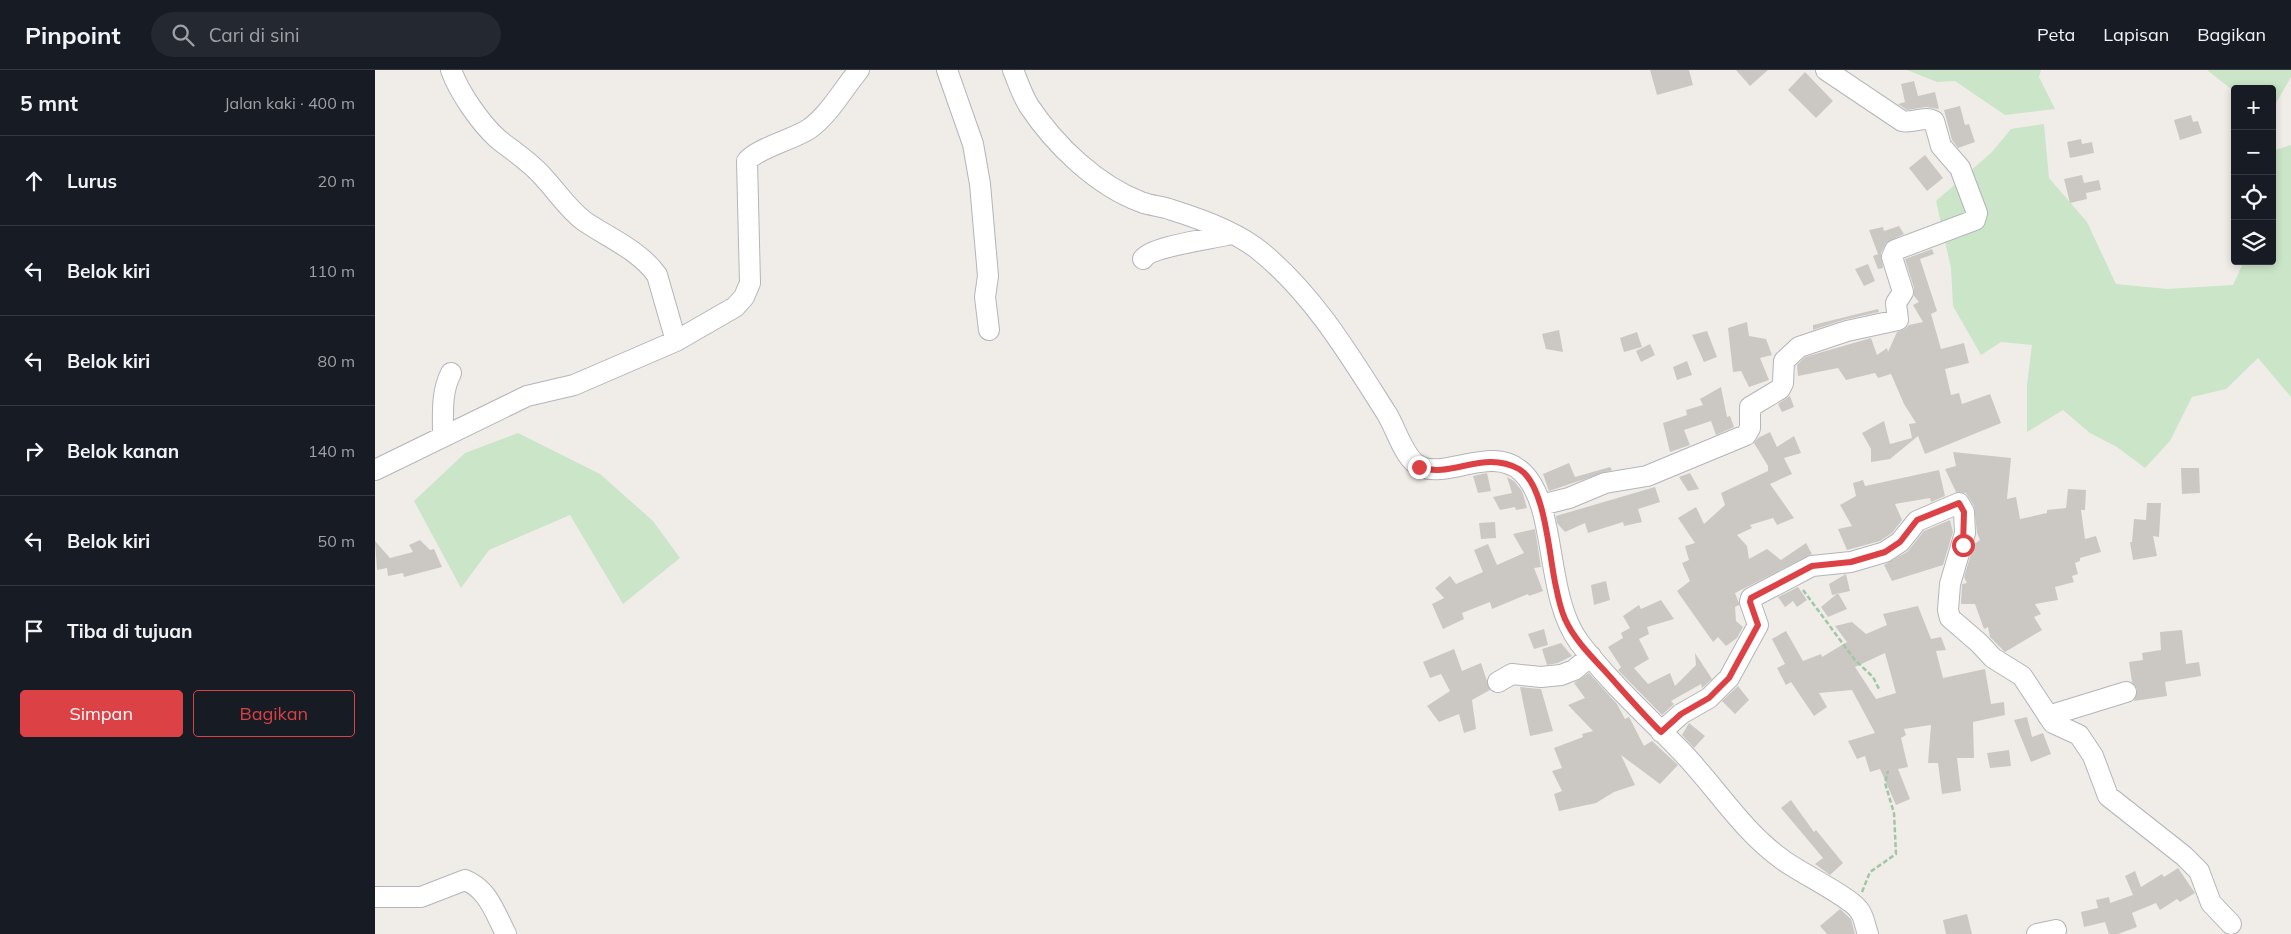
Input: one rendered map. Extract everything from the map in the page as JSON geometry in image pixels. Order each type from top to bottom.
[{"type":"street","points":[[451,70],[461,92],[497,138],[545,178],[563,203],[583,220],[629,248],[652,268],[657,275],[676,341]]},
{"type":"street","points":[[375,470],[443,435],[527,396],[574,386],[676,341],[735,307],[744,297],[750,283],[747,161],[759,152],[790,140],[810,128],[859,70]]},
{"type":"street","points":[[947,70],[973,144],[981,184],[988,276],[985,297],[989,330]]},
{"type":"street","points":[[1013,70],[1027,103],[1046,129],[1074,158],[1116,190],[1143,203],[1172,210],[1231,234],[1257,248],[1287,274],[1325,319],[1395,426],[1412,461],[1419,467],[1434,470],[1478,462],[1499,461],[1521,470],[1533,487],[1541,505],[1556,586],[1565,619],[1580,642],[1661,732],[1681,751],[1761,844],[1858,908],[1868,934]]},
{"type":"street","points":[[1541,505],[1569,498],[1605,483],[1647,476],[1746,435],[1750,428],[1750,407],[1780,389],[1783,383],[1784,359],[1795,349],[1847,331],[1898,320],[1896,303],[1903,294],[1892,257],[1895,250],[1975,220],[1977,213],[1960,168],[1941,146],[1934,121],[1929,119],[1902,121],[1826,70]]},
{"type":"street","points":[[1143,259],[1155,250],[1211,240],[1231,234]]},
{"type":"street","points":[[443,435],[446,383],[451,374]]},
{"type":"street","points":[[1661,732],[1681,714],[1709,698],[1729,678],[1758,625],[1750,602],[1751,598],[1812,566],[1851,562],[1885,552],[1900,542],[1917,520],[1959,503],[1964,512],[1965,533],[1950,584],[1948,610],[1950,618],[1979,642],[1993,658],[2022,676],[2031,686],[2037,702],[2053,723],[2079,735],[2093,756],[2108,796],[2184,856],[2199,871],[2211,903],[2231,924]]},
{"type":"street","points":[[1498,682],[1512,674],[1541,677],[1561,675],[1574,670],[1591,656]]},
{"type":"street","points":[[2048,716],[2127,692]]},
{"type":"street","points":[[375,897],[421,897],[465,880],[477,884],[486,895],[506,934]]},
{"type":"path","points":[[1792,576],[1855,660],[1873,677],[1881,691]]},
{"type":"path","points":[[1858,908],[1870,872],[1895,854],[1894,813],[1885,783],[1888,771]]},
{"type":"green space","points":[[1907,70],[2041,70],[2039,77],[2055,109],[2005,115],[1955,81],[1937,82]]},
{"type":"green space","points":[[2207,70],[2291,70],[2291,77],[2276,103],[2276,85],[2231,85],[2231,89]]},
{"type":"green space","points":[[2044,124],[2049,178],[2087,222],[2116,284],[2167,289],[2233,285],[2242,265],[2276,265],[2276,150],[2291,145],[2291,397],[2258,358],[2226,389],[2192,397],[2170,441],[2145,468],[2117,447],[2090,433],[2063,410],[2027,432],[2027,385],[2032,345],[2001,342],[1981,355],[1953,306],[1951,268],[1936,201],[1992,152],[2011,129]]},
{"type":"green space","points":[[518,433],[600,474],[653,521],[680,558],[623,604],[570,515],[489,550],[461,588],[414,501],[465,453]]},
{"type":"building","points":[[1650,70],[1689,70],[1693,85],[1657,95]]},
{"type":"building","points":[[1736,70],[1768,70],[1750,86]]},
{"type":"building","points":[[1805,72],[1833,101],[1816,118],[1788,90]]},
{"type":"building","points":[[1914,81],[1918,96],[1935,92],[1939,109],[1926,107],[1907,110],[1898,104],[1905,102],[1901,84]]},
{"type":"building","points":[[1960,106],[1965,125],[1969,124],[1975,142],[1958,148],[1952,140],[1944,110]]},
{"type":"building","points":[[2191,115],[2193,122],[2198,121],[2202,133],[2180,140],[2174,120]]},
{"type":"building","points":[[2081,139],[2082,144],[2092,142],[2094,153],[2070,158],[2067,142]]},
{"type":"building","points":[[1925,155],[1943,178],[1927,191],[1909,168]]},
{"type":"building","points":[[2082,175],[2084,183],[2099,180],[2101,190],[2086,193],[2087,199],[2070,203],[2064,179]]},
{"type":"building","points":[[1899,226],[1904,234],[1887,242],[1881,253],[1883,268],[1878,269],[1873,256],[1878,254],[1869,230],[1883,227],[1884,231]]},
{"type":"building","points":[[1932,249],[1934,254],[1920,259],[1937,311],[1931,314],[1941,349],[1964,343],[1969,363],[1945,369],[1951,395],[1959,393],[1962,404],[1990,394],[2001,423],[1925,454],[1918,436],[1890,459],[1871,462],[1871,449],[1862,433],[1884,421],[1890,444],[1912,438],[1909,424],[1916,423],[1904,404],[1891,374],[1878,378],[1875,373],[1846,380],[1838,368],[1798,376],[1797,365],[1805,357],[1871,338],[1877,355],[1887,348],[1888,352],[1897,332],[1909,325],[1923,322],[1913,305],[1919,302],[1914,296],[1914,288],[1905,259]]},
{"type":"building","points":[[1868,264],[1875,281],[1864,286],[1855,269]]},
{"type":"building","points":[[1878,309],[1879,312],[1843,320],[1813,330],[1813,325]]},
{"type":"building","points":[[1747,322],[1749,336],[1766,339],[1772,355],[1760,358],[1769,380],[1749,387],[1741,371],[1733,372],[1728,328]]},
{"type":"building","points":[[1559,330],[1563,352],[1546,349],[1542,334]]},
{"type":"building","points":[[1707,331],[1717,357],[1704,362],[1692,335]]},
{"type":"building","points":[[1637,332],[1642,347],[1624,352],[1620,338]]},
{"type":"building","points":[[1650,344],[1655,355],[1641,362],[1636,351]]},
{"type":"building","points":[[1687,361],[1692,375],[1677,380],[1673,367]]},
{"type":"building","points":[[1721,387],[1727,417],[1730,416],[1734,427],[1716,435],[1711,421],[1684,430],[1690,445],[1670,452],[1663,423],[1687,415],[1686,410],[1703,405],[1700,399]]},
{"type":"building","points":[[1790,396],[1794,407],[1782,412],[1778,404]]},
{"type":"building","points":[[1770,432],[1777,447],[1794,436],[1801,453],[1784,458],[1792,474],[1770,484],[1794,518],[1777,525],[1773,518],[1750,525],[1752,528],[1737,535],[1747,546],[1749,559],[1767,549],[1781,560],[1806,543],[1812,554],[1735,593],[1739,603],[1735,607],[1736,621],[1743,627],[1737,638],[1726,646],[1718,637],[1713,642],[1677,591],[1690,581],[1682,563],[1689,560],[1685,546],[1695,543],[1678,518],[1696,507],[1704,524],[1725,505],[1721,493],[1768,471],[1768,466],[1754,443],[1758,438]]},
{"type":"building","points":[[1953,452],[2011,458],[2007,499],[2016,497],[2020,519],[2047,513],[2047,510],[2066,508],[2068,489],[2086,490],[2085,510],[2081,510],[2085,539],[2096,536],[2101,552],[2080,558],[2080,561],[2075,563],[2078,574],[2072,576],[2074,582],[2055,587],[2058,600],[2035,604],[2041,614],[2034,617],[2042,630],[2005,652],[1990,637],[1988,627],[1984,629],[1975,604],[1961,604],[1962,584],[1967,583],[1964,577],[1974,544],[1980,540],[1977,533],[1974,506],[1966,493],[1956,492],[1945,469],[1956,466]]},
{"type":"building","points":[[1569,463],[1575,477],[1610,467],[1612,470],[1549,491],[1543,474]]},
{"type":"building","points":[[2181,468],[2199,468],[2200,493],[2182,494]]},
{"type":"building","points":[[1939,470],[1945,496],[1931,502],[1930,498],[1895,504],[1902,520],[1892,533],[1880,541],[1847,550],[1838,529],[1852,526],[1840,505],[1856,496],[1853,483],[1863,480],[1865,486]]},
{"type":"building","points":[[1487,473],[1491,491],[1478,493],[1473,476]]},
{"type":"building","points":[[1690,473],[1699,489],[1688,491],[1679,477]]},
{"type":"building","points":[[1507,477],[1514,481],[1522,491],[1527,508],[1516,510],[1515,507],[1500,510],[1493,497],[1512,493]]},
{"type":"building","points":[[1655,487],[1660,502],[1638,509],[1642,522],[1624,526],[1623,522],[1588,533],[1585,523],[1565,532],[1557,523],[1556,516]]},
{"type":"building","points":[[2147,503],[2161,503],[2159,537],[2153,536],[2157,556],[2133,560],[2130,542],[2132,542],[2134,519],[2146,520]]},
{"type":"building","points":[[1950,520],[1953,532],[1943,565],[1892,581],[1884,565],[1907,552],[1924,531]]},
{"type":"building","points":[[1495,522],[1496,538],[1481,539],[1479,523]]},
{"type":"building","points":[[1535,529],[1541,567],[1534,568],[1543,591],[1529,596],[1528,594],[1492,609],[1490,602],[1462,613],[1464,619],[1443,629],[1432,604],[1444,598],[1435,588],[1450,576],[1456,584],[1483,572],[1474,550],[1488,544],[1497,565],[1524,553],[1513,534]]},
{"type":"building","points":[[420,540],[430,550],[434,549],[442,567],[404,577],[403,573],[388,576],[387,568],[377,570],[375,541],[390,558],[413,552],[409,545]]},
{"type":"building","points":[[1846,574],[1850,591],[1832,595],[1829,584]]},
{"type":"building","points":[[1606,581],[1610,600],[1594,605],[1591,585]]},
{"type":"building","points":[[1798,587],[1807,600],[1797,607],[1793,601],[1785,607],[1778,597]]},
{"type":"building","points":[[1838,593],[1847,609],[1828,617],[1821,607]]},
{"type":"building","points":[[1661,600],[1674,619],[1647,627],[1649,634],[1639,639],[1649,659],[1634,668],[1648,684],[1670,673],[1675,686],[1696,665],[1695,653],[1712,679],[1702,688],[1701,684],[1671,701],[1674,704],[1662,715],[1618,670],[1621,667],[1608,647],[1623,638],[1621,633],[1630,628],[1623,616],[1639,605],[1641,609]]},
{"type":"building","points":[[1918,606],[1931,639],[1941,637],[1946,650],[1936,651],[1943,678],[1985,669],[1991,704],[2004,702],[2005,715],[1973,722],[1974,758],[1957,758],[1961,791],[1942,794],[1938,763],[1928,763],[1931,725],[1904,729],[1906,735],[1901,738],[1908,767],[1898,769],[1910,799],[1896,805],[1880,769],[1870,772],[1865,756],[1857,759],[1848,741],[1875,733],[1852,690],[1819,693],[1827,707],[1814,716],[1791,682],[1786,685],[1777,668],[1785,664],[1772,639],[1786,631],[1803,661],[1821,654],[1822,657],[1847,642],[1835,626],[1852,622],[1866,634],[1887,625],[1883,614]],"holes":[[[1885,653],[1896,693],[1876,699],[1855,667]]]},
{"type":"building","points":[[1544,629],[1548,645],[1534,649],[1528,634]]},
{"type":"building","points":[[2182,630],[2186,664],[2199,662],[2201,676],[2165,682],[2167,696],[2134,701],[2137,689],[2132,682],[2129,662],[2143,660],[2142,653],[2161,650],[2160,632]]},
{"type":"building","points":[[1561,643],[1572,656],[1558,663],[1547,665],[1542,649]]},
{"type":"building","points":[[1454,649],[1462,671],[1481,663],[1490,690],[1472,700],[1476,729],[1464,733],[1459,714],[1439,722],[1427,706],[1450,691],[1441,674],[1430,678],[1423,662]]},
{"type":"building","points":[[1589,673],[1617,704],[1625,719],[1629,717],[1644,746],[1652,741],[1678,765],[1660,784],[1621,755],[1635,785],[1614,792],[1596,803],[1559,811],[1554,794],[1562,791],[1552,771],[1562,768],[1554,748],[1583,737],[1582,734],[1593,731],[1568,705],[1585,698],[1574,683]]},
{"type":"building","points":[[1738,686],[1749,700],[1735,714],[1722,701]]},
{"type":"building","points":[[1520,687],[1541,689],[1553,731],[1530,736]]},
{"type":"building","points":[[2027,717],[2032,737],[2043,733],[2051,754],[2031,762],[2014,720]]},
{"type":"building","points":[[1689,723],[1705,736],[1694,748],[1682,735]]},
{"type":"building","points":[[2009,750],[2011,766],[1990,768],[1987,753]]},
{"type":"building","points":[[1791,800],[1814,832],[1816,830],[1843,863],[1830,875],[1815,864],[1823,858],[1781,808]]},
{"type":"building","points":[[2178,868],[2195,893],[2180,902],[2177,899],[2160,910],[2156,903],[2132,913],[2137,927],[2118,934],[2109,934],[2105,922],[2084,927],[2081,912],[2098,908],[2096,900],[2109,897],[2110,903],[2133,895],[2125,876],[2135,871],[2141,887],[2162,874],[2164,877]]},
{"type":"building","points":[[1840,909],[1851,919],[1855,934],[1827,934],[1820,926]]},
{"type":"building","points":[[1967,914],[1972,934],[1946,934],[1943,920]]},
{"type":"route","points":[[1419,467],[1434,470],[1478,462],[1499,461],[1521,470],[1533,487],[1541,505],[1556,586],[1565,619],[1580,642],[1644,716],[1661,732],[1681,714],[1709,698],[1729,678],[1751,641],[1758,625],[1750,605],[1751,598],[1812,566],[1851,562],[1885,552],[1900,542],[1906,531],[1917,520],[1959,503],[1963,507],[1964,512],[1965,533],[1963,545]]}]
